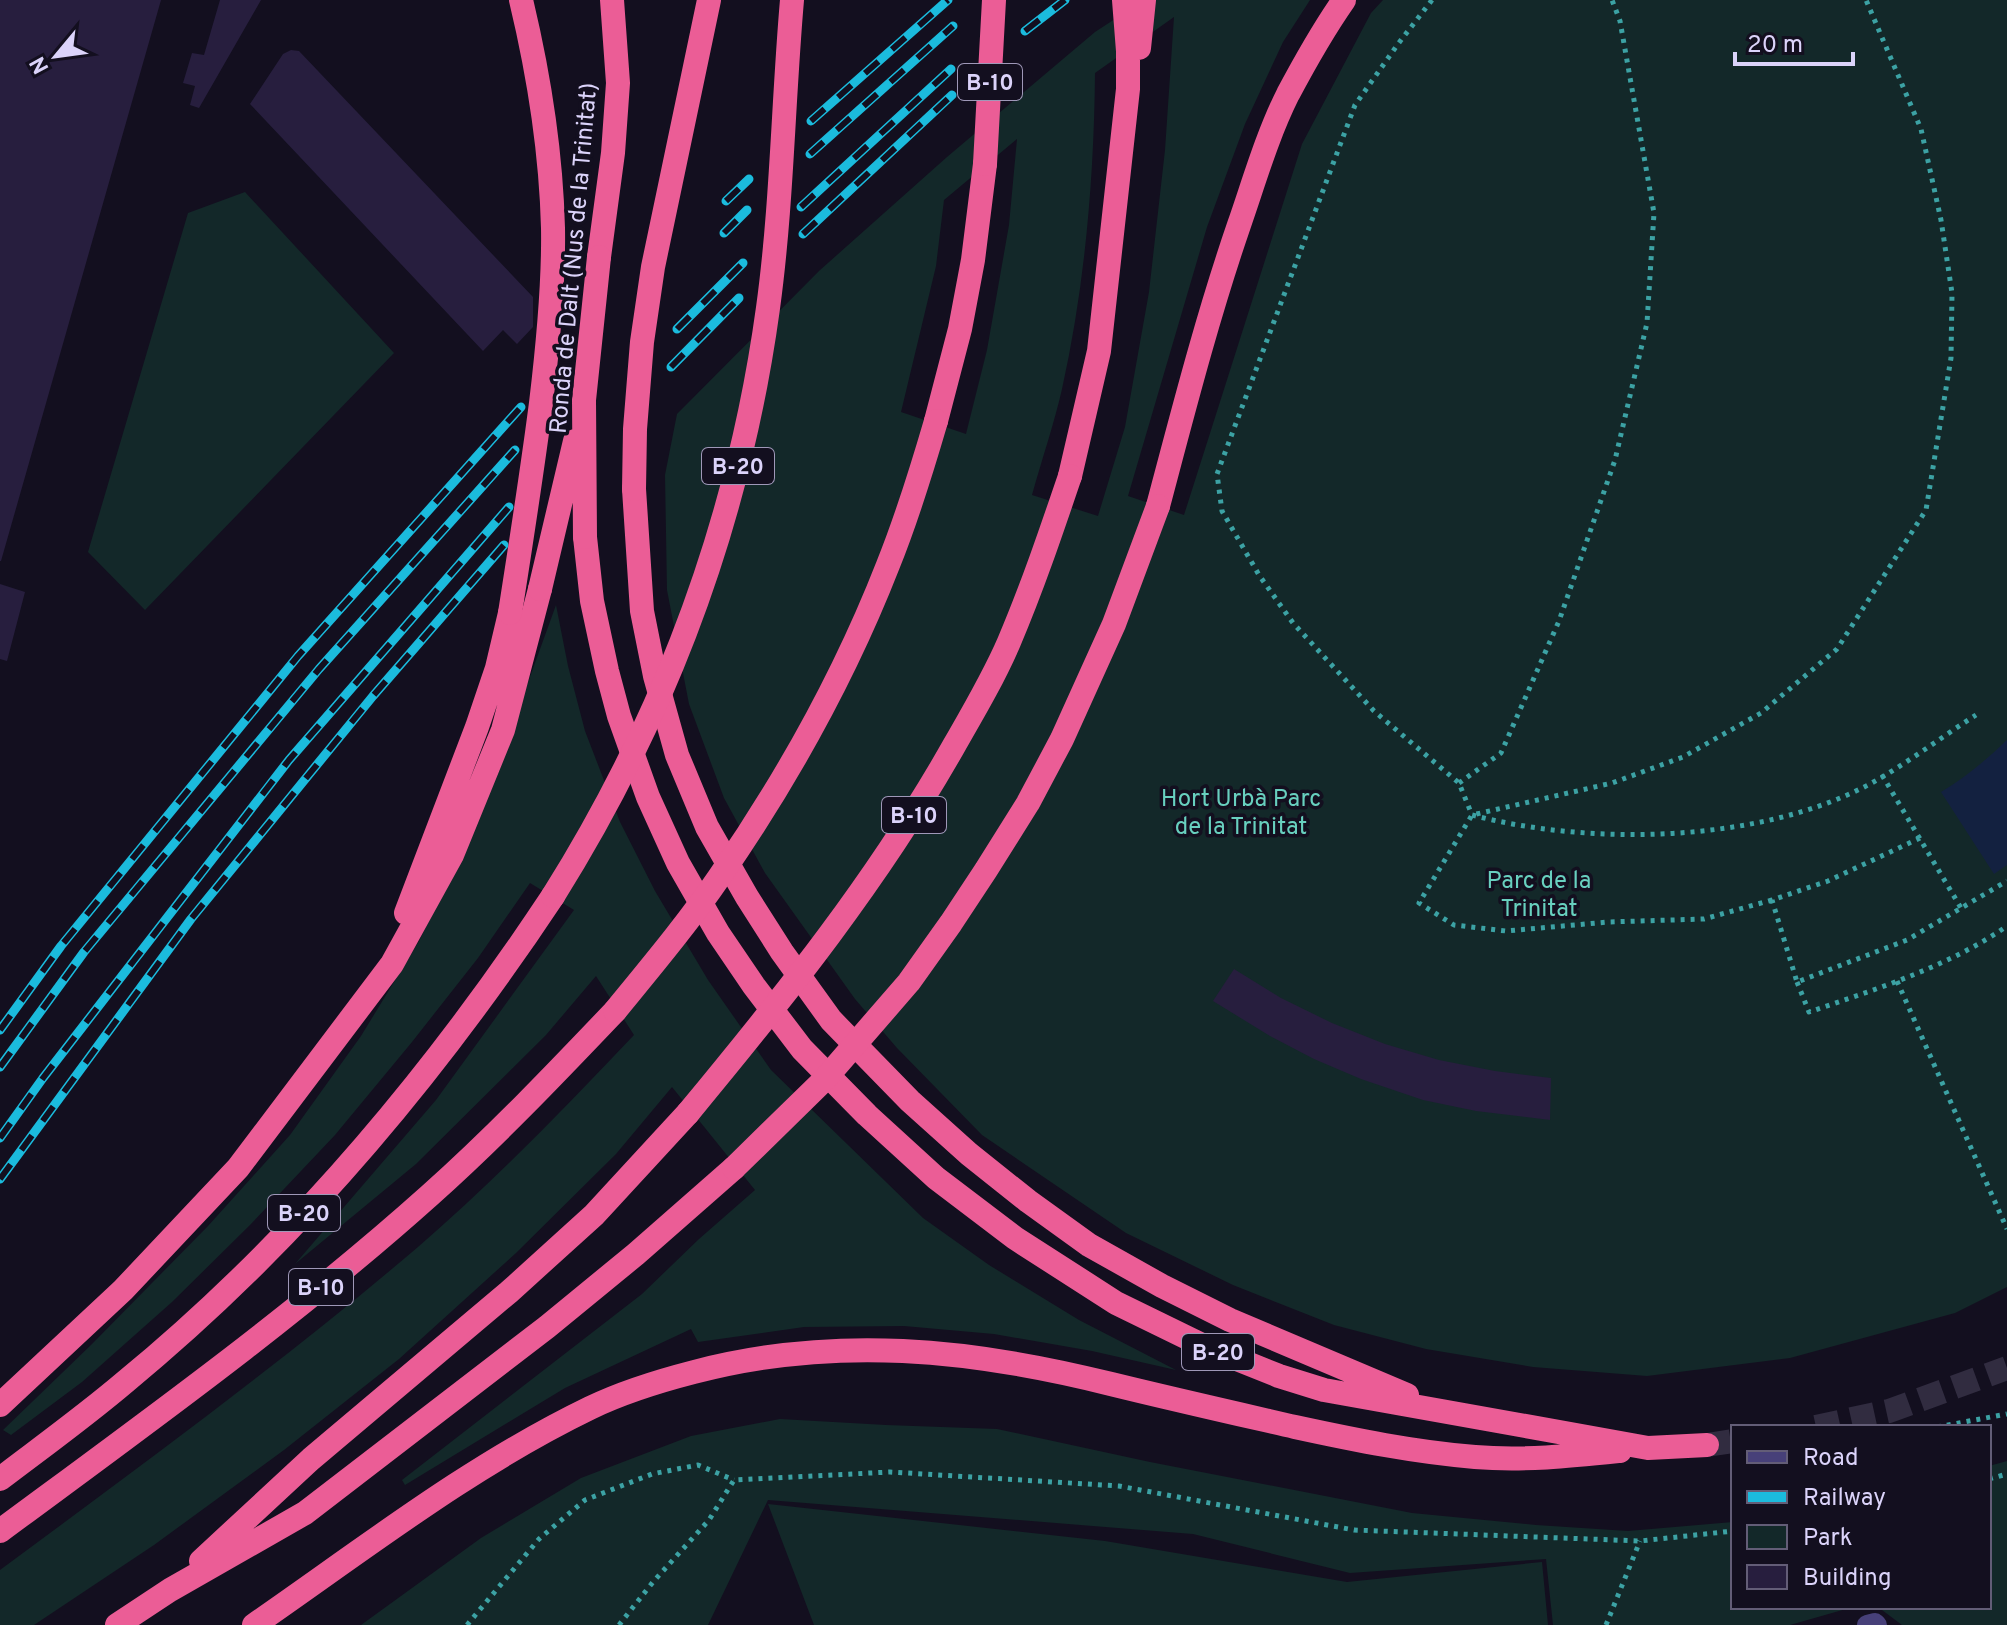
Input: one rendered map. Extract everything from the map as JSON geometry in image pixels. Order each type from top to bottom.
[{"type":"highway","points":[[392,964],[401,925],[497,668],[510,613],[535,450],[547,353],[553,228],[542,101],[521,0]]},
{"type":"highway","name":"Ronda de Dalt (Nus de la Trinitat)","points":[[612,0],[618,83],[613,153],[584,400],[585,537],[592,601],[619,716],[648,797],[678,863],[718,933],[802,1049],[834,1082],[936,1178],[1015,1238],[1116,1303],[1202,1345],[1279,1376],[1324,1390],[1443,1411]]},
{"type":"highway","points":[[694,73],[701,0]]},
{"type":"highway","points":[[709,0],[653,267],[642,342],[634,489],[642,611],[655,676],[677,755],[707,827],[782,952],[831,1020],[910,1101],[1028,1201],[1089,1245],[1162,1286],[1230,1320],[1443,1411]]},
{"type":"highway","name":"B-20","points":[[0,1479],[115,1391],[179,1336],[302,1216],[378,1133],[511,961],[584,848],[604,811],[650,719],[680,648],[724,519],[754,395],[768,308],[780,185],[792,0]]},
{"type":"highway","name":"B-10","points":[[0,1531],[208,1376],[431,1195],[531,1099],[615,1011],[719,878],[795,759],[828,699],[888,566],[913,498],[960,329],[973,260],[985,164],[994,0]]},
{"type":"highway","points":[[1124,0],[1134,45]]},
{"type":"highway","points":[[1134,45],[1144,0]]},
{"type":"highway","points":[[170,1590],[305,1513],[547,1327],[636,1254],[734,1168],[825,1079],[909,982],[1028,803],[1062,739],[1114,624],[1158,506],[1195,368],[1258,168],[1287,96],[1344,0]]},
{"type":"highway","name":"B-10","points":[[117,1625],[170,1590],[311,1459],[509,1292],[594,1215],[688,1113],[751,1037],[831,933],[926,796],[1009,644],[1070,476],[1099,351],[1134,45]]},
{"type":"highway","points":[[0,1405],[123,1290],[238,1168],[392,964],[452,855],[503,730],[584,400]]},
{"type":"highway","points":[[254,1625],[468,1476],[593,1407],[659,1381],[734,1362],[794,1352],[869,1349],[938,1352],[1003,1361],[1353,1439],[1422,1451],[1539,1459],[1648,1448]]},
{"type":"highway","name":"B-20","points":[[1443,1411],[1648,1448],[1707,1445]]},
{"type":"street","points":[[1867,1625],[1877,1625]]},
{"type":"path","points":[[1432,0],[1355,105],[1217,474],[1222,511],[1259,575],[1293,623],[1374,711],[1459,783],[1472,815]]},
{"type":"path","points":[[1459,783],[1501,753],[1559,621],[1615,460],[1647,323],[1654,213],[1620,21],[1612,0]]},
{"type":"path","points":[[1866,0],[1921,129],[1941,220],[1952,293],[1951,358],[1926,510],[1837,649],[1761,713],[1683,757],[1612,783],[1472,815],[1419,903],[1454,925],[1506,931],[1608,922],[1704,919],[1828,881],[1920,838]]},
{"type":"path","points":[[1472,815],[1511,825],[1641,836],[1759,822],[1820,805],[1867,785],[1976,715]]},
{"type":"path","points":[[1882,775],[1961,908]]},
{"type":"path","points":[[1797,982],[1907,940],[2007,881]]},
{"type":"path","points":[[1772,900],[1809,1012],[1897,981],[2007,926]]},
{"type":"path","points":[[1897,981],[2007,1229]]},
{"type":"path","points":[[1948,1425],[2007,1414]]},
{"type":"path","points":[[467,1625],[539,1539],[585,1500],[652,1474],[698,1465],[734,1480],[890,1472],[1119,1486],[1354,1530],[1640,1541],[1731,1531]]},
{"type":"path","points":[[619,1625],[709,1520],[734,1480]]},
{"type":"path","points":[[1606,1625],[1640,1541]]},
{"type":"green space","name":"Parc de la Trinitat","points":[[1144,0],[1310,0],[1283,42],[1245,124],[1207,227],[1128,496],[1184,515],[1302,144],[1371,13],[1383,0],[2007,0],[2007,1287],[1955,1313],[1790,1358],[1647,1376],[1533,1367],[1426,1349],[1334,1325],[1233,1285],[1126,1233],[982,1135],[897,1048],[855,999],[765,873],[724,798],[689,704],[667,590],[665,475],[677,414],[819,271],[1095,32]],"holes":[[[1174,17],[1165,150],[1149,292],[1125,427],[1098,516],[1032,495],[1059,402],[1077,311],[1090,192],[1095,73]],[[1017,139],[1009,225],[987,350],[966,434],[901,412],[936,266],[944,200]]]},
{"type":"green space","points":[[245,192],[394,353],[145,610],[88,552],[188,213]]},
{"type":"green space","points":[[556,605],[585,731],[620,822],[655,891],[708,980],[771,1070],[923,1218],[989,1265],[1079,1320],[1176,1370],[994,1334],[904,1326],[804,1327],[698,1342],[691,1329],[565,1388],[405,1485],[402,1480],[642,1294],[755,1190],[672,1087],[616,1154],[516,1253],[399,1359],[284,1450],[154,1545],[34,1625],[0,1625],[0,1570],[264,1372],[418,1247],[529,1144],[634,1035],[596,976],[546,1035],[416,1164],[295,1264],[436,1100],[574,910],[530,883],[478,958],[412,1042],[335,1135],[250,1225],[172,1302],[82,1382],[11,1435],[3,1430],[208,1226],[290,1135],[361,1036],[419,941],[477,823]]},
{"type":"green space","points":[[780,1419],[997,1429],[1412,1513],[1628,1531],[1731,1522],[1731,1609],[1846,1609],[1790,1625],[1553,1625],[1546,1559],[1350,1573],[1193,1534],[768,1500],[708,1625],[361,1625],[481,1538],[581,1478],[691,1436]]},
{"type":"green space","points":[[2007,1461],[2007,1625],[1902,1625],[1881,1609],[1991,1609],[1991,1465]]},
{"type":"green space","points":[[768,1504],[1105,1541],[1347,1582],[1542,1562],[1548,1625],[814,1625]]},
{"type":"water","points":[[2007,740],[2007,865],[1994,874],[1941,792],[1976,768]]},
{"type":"building","points":[[0,0],[161,0],[1,561],[0,561]]},
{"type":"building","points":[[220,0],[261,0],[199,108],[190,105],[195,86],[183,83],[192,53],[204,55]]},
{"type":"building","points":[[291,50],[299,51],[533,297],[533,327],[517,344],[503,330],[483,351],[250,104],[283,54]]},
{"type":"building","points":[[0,584],[25,592],[7,661],[0,659]]},
{"type":"building","points":[[1234,969],[1281,998],[1385,1044],[1439,1060],[1551,1078],[1550,1120],[1476,1111],[1423,1100],[1314,1059],[1213,1001]]},
{"type":"tunnel","points":[[1825,1425],[1889,1411],[2007,1368]]},
{"type":"tunnel","points":[[1707,1445],[1731,1441]]},
{"type":"railway","points":[[811,121],[948,0]]},
{"type":"railway","points":[[1025,31],[1065,0]]},
{"type":"railway","points":[[810,154],[953,26]]},
{"type":"railway","points":[[801,207],[951,69]]},
{"type":"railway","points":[[803,234],[952,95]]},
{"type":"railway","points":[[726,201],[749,179]]},
{"type":"railway","points":[[724,233],[747,210]]},
{"type":"railway","points":[[677,329],[743,263]]},
{"type":"railway","points":[[671,367],[739,298]]},
{"type":"railway","points":[[0,1030],[61,946],[298,656],[521,407]]},
{"type":"railway","points":[[0,1067],[84,952],[319,669],[515,450]]},
{"type":"railway","points":[[0,1138],[289,760],[509,507]]},
{"type":"railway","points":[[0,1179],[191,919],[373,696],[504,545]]},
{"type":"park label","name":"Hort Urbà Parc de la Trinitat","points":[[1241,812]]}]
